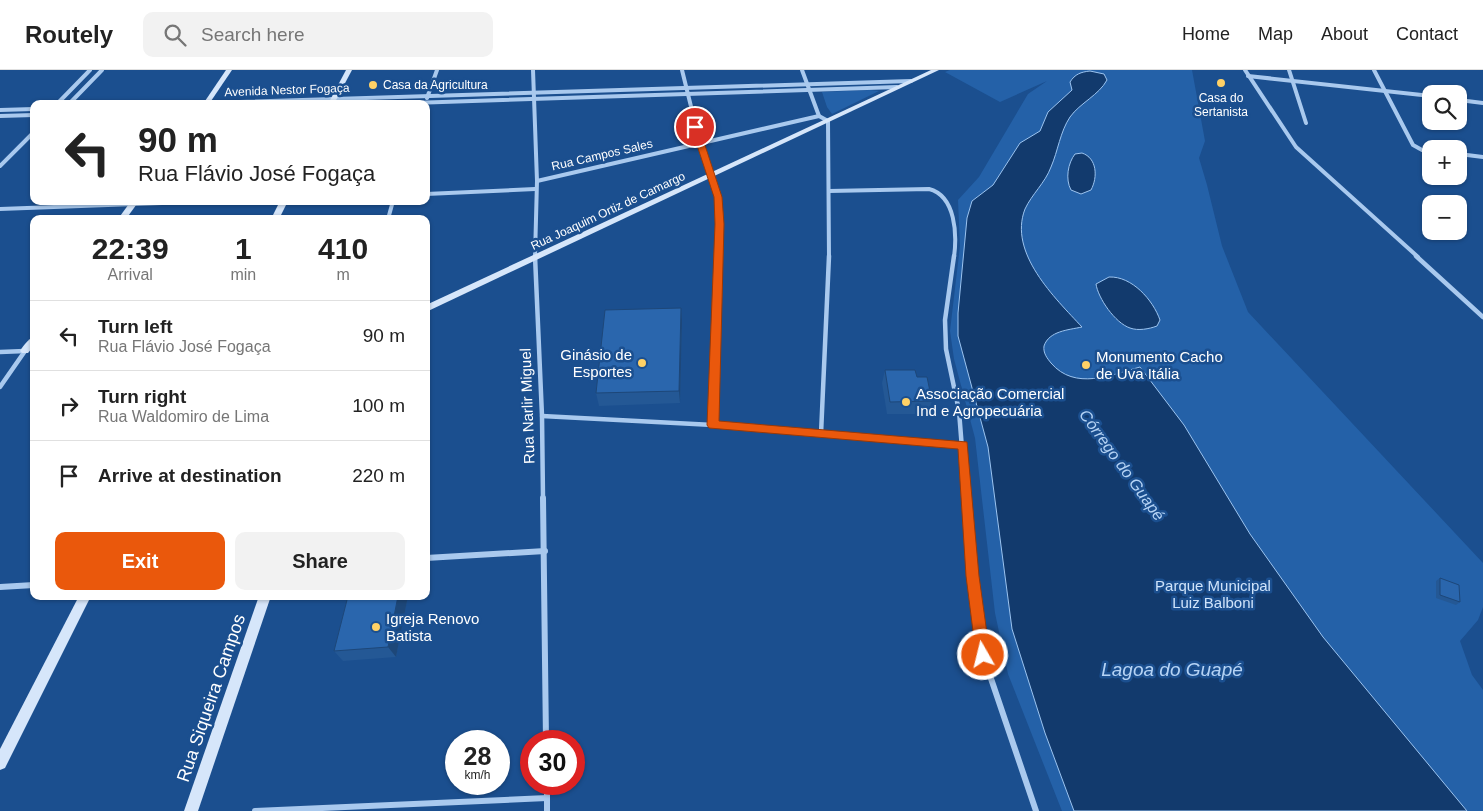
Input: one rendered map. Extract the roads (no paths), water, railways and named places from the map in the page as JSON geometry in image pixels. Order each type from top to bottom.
[{"type":"main road","points":[[208,100],[230,70]]},
{"type":"main road","points":[[334,100],[349,70]]},
{"type":"main road","name":"Rua Joaquim Ortiz de Camargo","points":[[430,307],[936,70]]},
{"type":"main road","points":[[0,763],[83,600]]},
{"type":"main road","name":"Rua Siqueira Campos","points":[[191,811],[264,600]]},
{"type":"street","points":[[62,100],[90,70]]},
{"type":"street","points":[[73,100],[102,70]]},
{"type":"street","points":[[426,100],[437,70]]},
{"type":"street","name":"Rua Narlir Miguel","points":[[533,70],[537,181],[535,189],[535,257],[542,416],[546,730]]},
{"type":"street","points":[[682,70],[700,143],[718,197],[720,224],[713,425]]},
{"type":"street","points":[[802,70],[819,116],[828,121],[830,230],[821,434]]},
{"type":"street","points":[[1245,70],[1296,147],[1483,317]]},
{"type":"street","points":[[1289,70],[1306,122]]},
{"type":"street","points":[[1374,70],[1413,145],[1422,150]]},
{"type":"street","points":[[1248,76],[1422,95]]},
{"type":"street","name":"Avenida Nestor Fogaça","points":[[430,103],[618,90],[911,81]]},
{"type":"street","name":"Avenida Nestor Fogaça","points":[[352,100],[428,96],[576,98],[809,89],[897,88]]},
{"type":"street","points":[[617,96],[618,90]]},
{"type":"street","points":[[576,98],[577,92]]},
{"type":"street","points":[[1467,101],[1483,102]]},
{"type":"street","points":[[0,110],[30,108]]},
{"type":"street","points":[[0,116],[30,115]]},
{"type":"street","name":"Rua Campos Sales","points":[[537,181],[819,116]]},
{"type":"street","points":[[0,166],[30,136]]},
{"type":"street","points":[[1467,155],[1483,157]]},
{"type":"street","points":[[430,194],[535,189]]},
{"type":"street","points":[[829,191],[929,189],[937,191],[947,201],[954,225],[955,248],[945,320],[946,349],[960,411],[972,576],[983,655],[1036,811]]},
{"type":"street","points":[[0,209],[89,205]]},
{"type":"street","points":[[0,352],[30,351]]},
{"type":"street","points":[[0,387],[30,351]]},
{"type":"street","points":[[542,416],[713,425],[963,445]]},
{"type":"street","points":[[430,558],[544,551]]},
{"type":"street","points":[[0,587],[30,585]]},
{"type":"street","points":[[255,811],[547,798],[547,811]]},
{"type":"water","name":"Lagoa do Guapé","points":[[1090,71],[1104,74],[1107,80],[1070,117],[1048,173],[1025,209],[1021,226],[1028,258],[1037,274],[1059,303],[1082,327],[1065,330],[1050,337],[1044,346],[1046,355],[1051,363],[1061,372],[1071,377],[1082,379],[1105,377],[1140,367],[1184,425],[1250,534],[1323,637],[1467,811],[1074,811],[1045,733],[1012,629],[988,447],[958,336],[958,313],[967,218],[972,201],[993,185],[1020,143],[1040,131],[1048,112],[1072,90],[1070,82],[1072,79],[1078,74]]},
{"type":"water","points":[[1082,153],[1087,155],[1093,163],[1095,179],[1091,190],[1081,194],[1071,190],[1068,176],[1069,166],[1075,154]]},
{"type":"water","points":[[1109,277],[1126,280],[1147,297],[1160,320],[1157,326],[1133,329],[1124,325],[1113,316],[1100,296],[1096,284]]},
{"type":"place","name":"Casa do Sertanista","points":[[1221,83]]},
{"type":"place","name":"Casa da Agricultura","points":[[373,85]]},
{"type":"place","name":"Ginásio de Esportes","points":[[642,363]]},
{"type":"place","name":"Monumento Cacho de Uva Itália","points":[[1086,365]]},
{"type":"place","name":"Associação Comercial Ind e Agropecuária","points":[[906,402]]},
{"type":"place","name":"Igreja Renovo Batista","points":[[376,627]]},
{"type":"water label","name":"Córrego do Guapé","points":[[1122,465]]},
{"type":"park label","name":"Parque Municipal Luiz Balboni","points":[[1213,594]]}]
